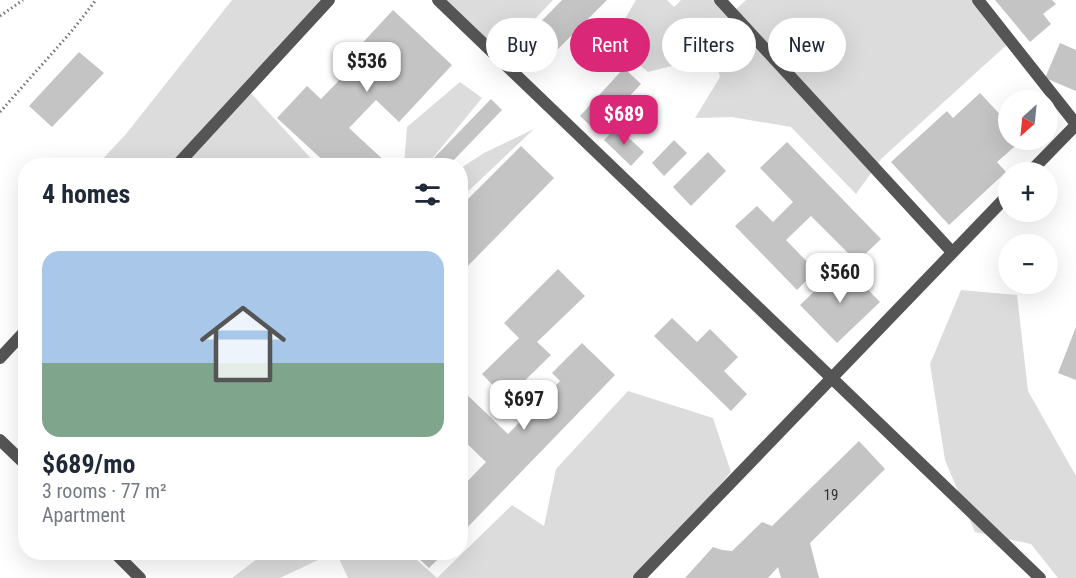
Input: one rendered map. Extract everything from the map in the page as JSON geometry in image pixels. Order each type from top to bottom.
[{"type":"street","points":[[183,158],[329,0]]},
{"type":"street","points":[[438,0],[1040,578]]},
{"type":"street","points":[[720,0],[952,252]]},
{"type":"street","points":[[978,0],[1076,125],[1040,162]]},
{"type":"street","points":[[639,578],[998,205]]},
{"type":"street","points":[[0,358],[18,339]]},
{"type":"street","points":[[0,440],[18,457]]},
{"type":"street","points":[[0,456],[14,453]]},
{"type":"street","points":[[122,560],[140,578]]},
{"type":"path","points":[[0,16],[23,0]]},
{"type":"path","points":[[0,112],[71,32],[96,0]]},
{"type":"shaded area","points":[[232,0],[329,0],[247,89],[311,158],[104,158],[126,134]]},
{"type":"shaded area","points":[[438,0],[553,0],[536,18],[486,18],[486,45]]},
{"type":"shaded area","points":[[636,0],[667,0],[674,7],[681,0],[720,0],[732,13],[746,0],[977,0],[1011,41],[881,159],[856,194],[791,127],[732,117],[695,118],[720,77],[719,72],[756,72],[756,18],[662,18],[662,68],[650,71],[650,18],[625,18]]},
{"type":"shaded area","points":[[460,82],[482,98],[433,158],[405,158],[407,127]]},
{"type":"shaded area","points":[[534,129],[468,191],[468,163],[484,153]]},
{"type":"shaded area","points":[[961,290],[1017,295],[1028,391],[1076,476],[1076,578],[1058,578],[1031,544],[975,532],[945,460],[930,364]]},
{"type":"shaded area","points":[[628,391],[713,418],[731,472],[639,578],[437,578],[455,560],[468,560],[468,548],[512,505],[544,526],[556,469]]},
{"type":"shaded area","points":[[256,560],[318,560],[280,578],[232,578]]},
{"type":"shaded area","points":[[340,560],[417,560],[437,578],[348,578]]},
{"type":"building","points":[[562,0],[607,0],[589,18],[570,18],[570,37],[558,49],[558,18],[544,18]]},
{"type":"building","points":[[995,0],[1052,0],[1056,4],[1043,14],[1051,24],[1030,42]]},
{"type":"building","points":[[393,10],[452,65],[399,122],[376,100],[349,128],[381,158],[320,158],[277,118],[307,86],[321,99],[348,71],[342,65]]},
{"type":"building","points":[[1060,43],[1076,50],[1076,91],[1045,78]]},
{"type":"building","points":[[79,52],[104,73],[52,127],[29,106]]},
{"type":"building","points":[[620,72],[628,72],[641,84],[596,131],[580,116]]},
{"type":"building","points":[[980,93],[998,112],[998,150],[1011,150],[997,162],[998,179],[949,225],[891,162],[947,111],[953,118]]},
{"type":"building","points":[[491,99],[502,110],[456,158],[434,158]]},
{"type":"building","points":[[617,127],[644,152],[631,166],[604,140]]},
{"type":"building","points":[[674,140],[687,153],[664,176],[652,163]]},
{"type":"building","points":[[787,142],[881,239],[857,262],[811,216],[786,240],[816,271],[797,290],[735,226],[757,206],[773,222],[793,202],[760,168]]},
{"type":"building","points":[[521,146],[554,178],[468,266],[468,199]]},
{"type":"building","points":[[708,152],[726,171],[691,206],[673,187]]},
{"type":"building","points":[[843,264],[880,302],[837,343],[800,305]]},
{"type":"building","points":[[558,269],[585,296],[537,342],[551,355],[506,399],[482,374],[519,338],[504,323]]},
{"type":"building","points":[[672,318],[697,342],[710,329],[738,357],[724,371],[747,394],[731,411],[654,336]]},
{"type":"building","points":[[1076,327],[1076,380],[1058,373]]},
{"type":"building","points":[[582,343],[615,375],[468,527],[468,481],[486,462],[468,445],[468,396],[508,434],[560,381],[552,373]]},
{"type":"building","points":[[859,441],[885,469],[810,543],[819,578],[781,578],[778,567],[768,578],[685,578],[713,547],[732,551],[762,522],[772,526]]},
{"type":"building","points":[[420,560],[437,560],[429,568]]}]
